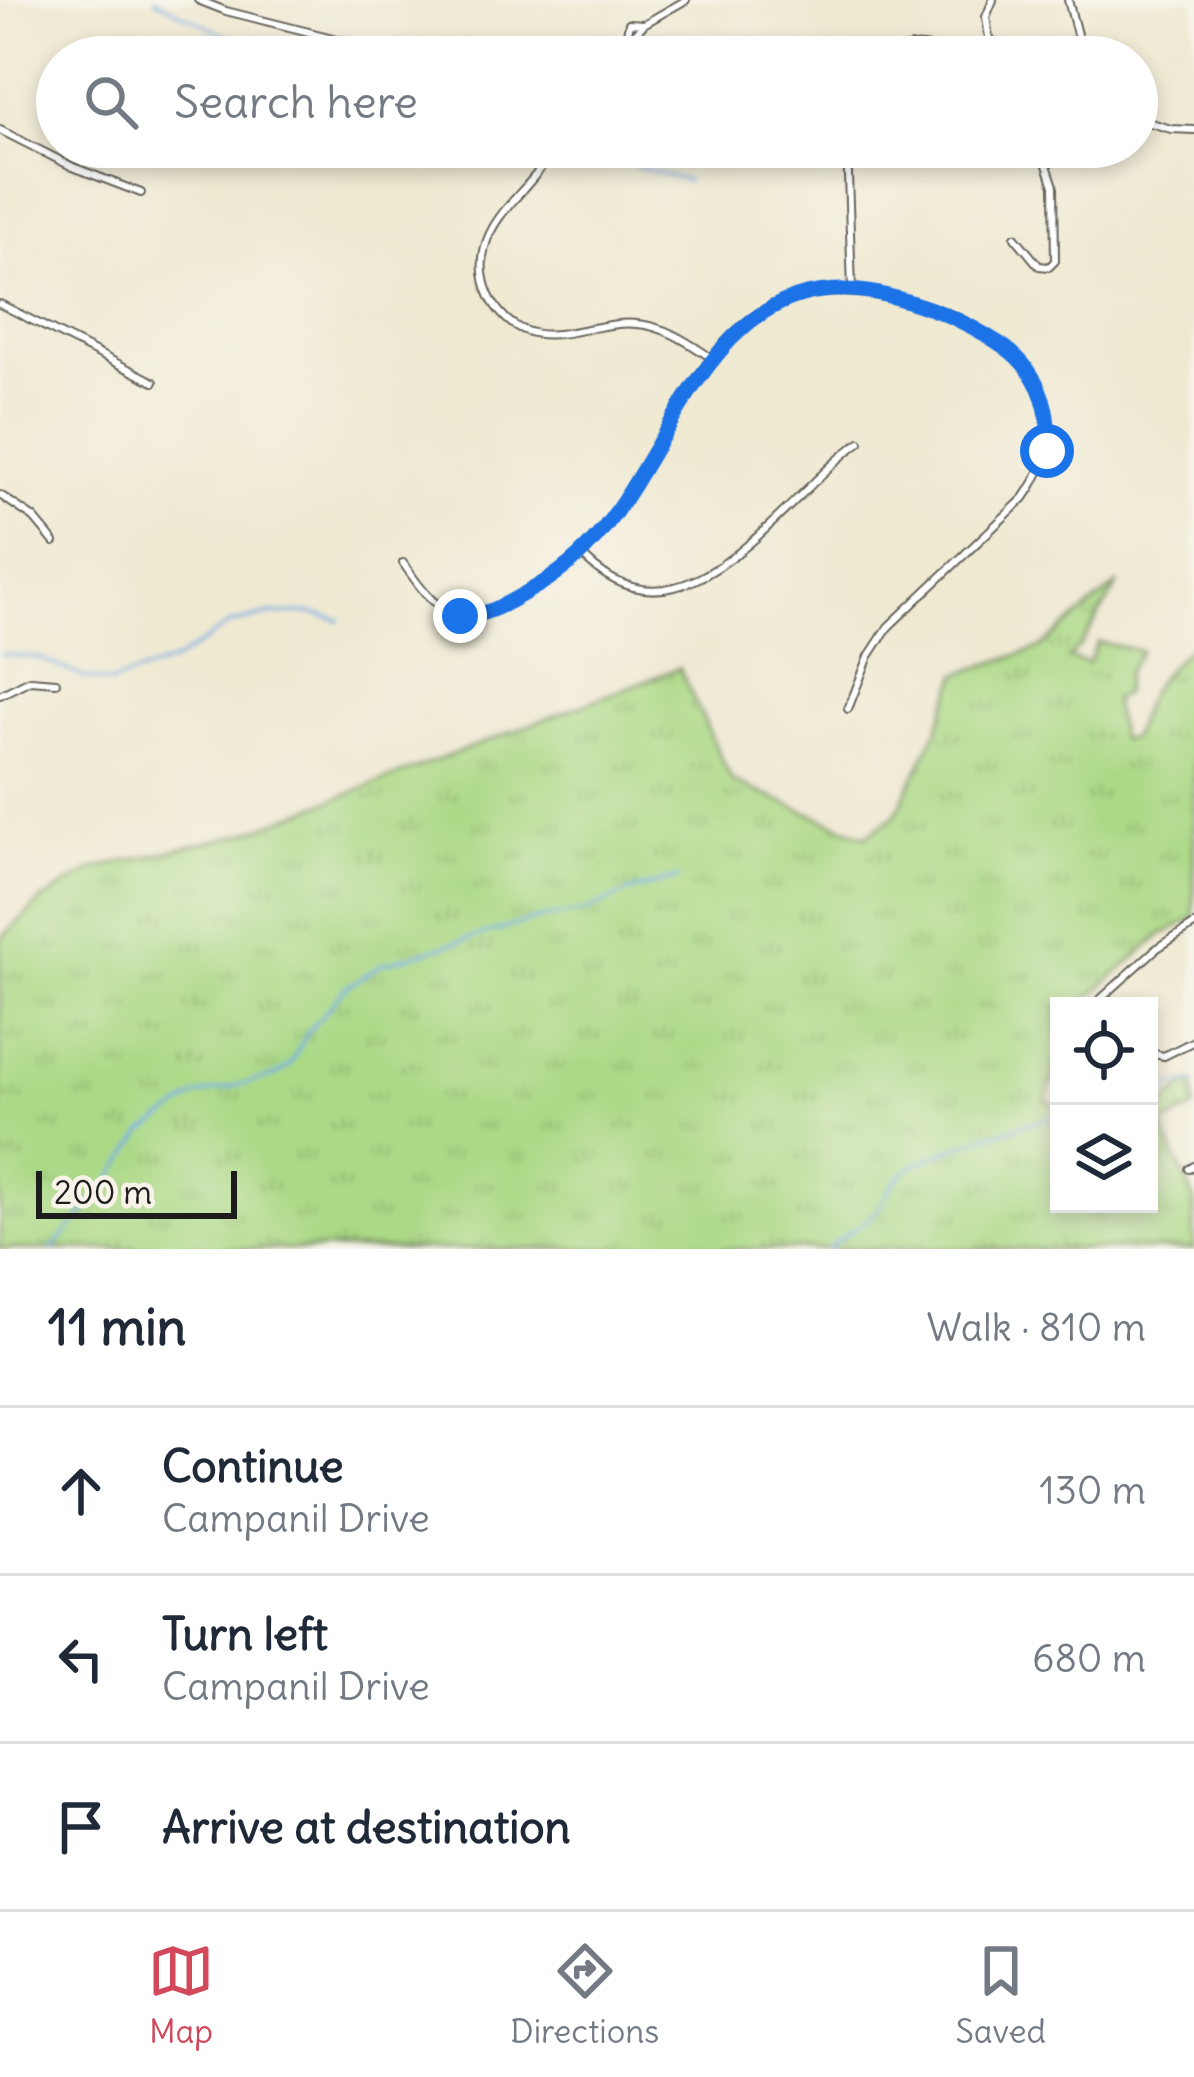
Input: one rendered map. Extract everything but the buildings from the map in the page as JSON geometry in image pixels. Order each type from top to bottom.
[{"type":"street","points":[[199,0],[325,36]]},
{"type":"street","points":[[644,24],[686,0]]},
{"type":"street","points":[[989,36],[986,17],[993,0]]},
{"type":"street","points":[[1068,0],[1077,36]]},
{"type":"street","points":[[1158,125],[1194,130]]},
{"type":"street","points":[[0,130],[36,148]]},
{"type":"street","points":[[77,168],[141,193]]},
{"type":"street","points":[[540,168],[496,223],[486,243],[483,276],[494,303],[514,324],[535,333],[553,336],[619,324],[645,325],[671,333],[712,359]]},
{"type":"street","points":[[849,168],[852,290]]},
{"type":"street","points":[[1015,237],[1039,266],[1048,267],[1055,261],[1054,186],[1048,168]]},
{"type":"street","points":[[403,563],[433,604],[471,616],[493,610],[544,582],[581,554],[617,509],[712,359],[736,330],[773,305],[808,293],[852,290],[933,310],[1011,351],[1038,385],[1048,426],[1042,466],[1024,498],[888,626],[869,656],[848,709]]},
{"type":"street","points":[[0,304],[154,382]]},
{"type":"street","points":[[581,554],[602,574],[634,589],[660,589],[704,575],[752,545],[829,464],[860,442]]},
{"type":"street","points":[[0,496],[34,518],[54,542]]},
{"type":"street","points":[[0,694],[30,680],[56,682]]},
{"type":"street","points":[[1103,997],[1156,950],[1194,926]]},
{"type":"street","points":[[1158,1055],[1194,1041]]},
{"type":"green space","points":[[1119,583],[1068,658],[1088,663],[1098,642],[1141,651],[1127,672],[1123,695],[1113,699],[1120,739],[1132,738],[1154,685],[1194,644],[1194,918],[1161,935],[1089,997],[1050,997],[1046,1100],[1050,1103],[1050,1213],[1158,1213],[1158,1126],[1162,1126],[1194,1199],[1194,1249],[0,1249],[0,939],[42,900],[94,869],[246,833],[679,668],[732,781],[865,836],[895,816],[938,728],[958,674],[1040,648]]},
{"type":"green space","points":[[1194,1082],[1194,1108],[1158,1131],[1158,1116]]},
{"type":"waterway","points":[[155,0],[227,36]]},
{"type":"waterway","points":[[642,168],[687,181]]},
{"type":"waterway","points":[[0,654],[39,658],[110,683],[176,660],[230,624],[272,614],[310,613],[340,620]]},
{"type":"waterway","points":[[52,1249],[102,1192],[144,1132],[197,1096],[277,1075],[290,1065],[308,1032],[345,988],[382,964],[537,919],[588,911],[626,893],[678,878]]},
{"type":"waterway","points":[[1158,1088],[1194,1082]]},
{"type":"waterway","points":[[828,1249],[873,1215],[896,1180],[913,1167],[975,1140],[1050,1118]]},
{"type":"route","points":[[460,616],[493,610],[544,582],[581,554],[607,525],[726,341],[760,312],[798,296],[852,290],[888,296],[960,321],[995,340],[1018,358],[1038,385],[1047,412],[1047,451]]}]
